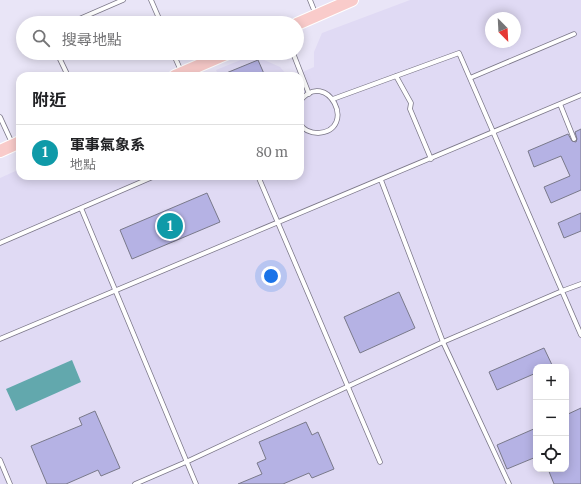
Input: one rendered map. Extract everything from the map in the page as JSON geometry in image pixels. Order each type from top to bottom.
[{"type":"main road","points":[[304,21],[338,3],[352,0]]},
{"type":"main road","points":[[183,72],[211,60]]},
{"type":"main road","points":[[0,151],[16,144]]},
{"type":"lane","points":[[86,16],[123,0]]},
{"type":"lane","points":[[151,0],[158,16]]},
{"type":"lane","points":[[310,0],[317,15]]},
{"type":"lane","points":[[470,78],[574,34]]},
{"type":"lane","points":[[333,98],[459,53],[581,335]]},
{"type":"lane","points":[[61,60],[66,72]]},
{"type":"lane","points":[[175,60],[178,72]]},
{"type":"lane","points":[[296,60],[300,72]]},
{"type":"lane","points":[[396,76],[411,103],[410,109],[431,158]]},
{"type":"lane","points":[[304,81],[309,94]]},
{"type":"lane","points":[[304,98],[309,94],[322,92],[333,98],[338,111],[334,125],[329,130],[316,133],[309,131],[304,127]]},
{"type":"lane","points":[[0,339],[581,95]]},
{"type":"lane","points":[[560,104],[574,139]]},
{"type":"lane","points":[[0,117],[16,144]]},
{"type":"lane","points":[[0,243],[146,180]]},
{"type":"lane","points":[[260,180],[380,462]]},
{"type":"lane","points":[[380,180],[443,342],[509,484]]},
{"type":"lane","points":[[81,208],[196,484]]},
{"type":"lane","points":[[135,484],[186,462],[443,342],[581,284]]},
{"type":"lane","points":[[0,460],[10,484]]},
{"type":"shaded area","points":[[410,0],[581,0],[581,484],[0,484],[0,178],[16,171],[16,180],[304,180],[304,72],[302,72],[314,67],[314,52],[322,33]]},
{"type":"shaded area","points":[[241,60],[264,60],[280,67],[284,72],[217,72],[216,70]]},
{"type":"shaded area","points":[[72,360],[81,382],[16,411],[6,389]]},
{"type":"building","points":[[258,60],[263,72],[229,72]]},
{"type":"building","points":[[581,129],[581,190],[551,203],[544,187],[570,176],[561,156],[534,167],[528,151],[568,134],[572,141],[576,142],[577,139],[575,132]]},
{"type":"building","points":[[207,193],[220,222],[132,259],[120,230]]},
{"type":"building","points":[[581,213],[581,231],[564,238],[558,223]]},
{"type":"building","points":[[399,292],[415,328],[360,353],[344,317]]},
{"type":"building","points":[[544,348],[552,364],[533,364],[533,374],[497,390],[489,372]]},
{"type":"building","points":[[581,408],[581,484],[554,484],[549,472],[569,472],[569,414]]},
{"type":"building","points":[[95,411],[120,468],[101,476],[98,470],[66,484],[47,484],[31,446],[82,425],[79,418]]},
{"type":"building","points":[[306,422],[312,435],[318,432],[334,469],[312,478],[309,473],[283,484],[238,484],[262,474],[257,463],[266,459],[259,442]]},
{"type":"building","points":[[533,429],[533,458],[507,469],[497,445]]},
{"type":"place","name":"軍事氣象系","points":[[170,226]]}]
